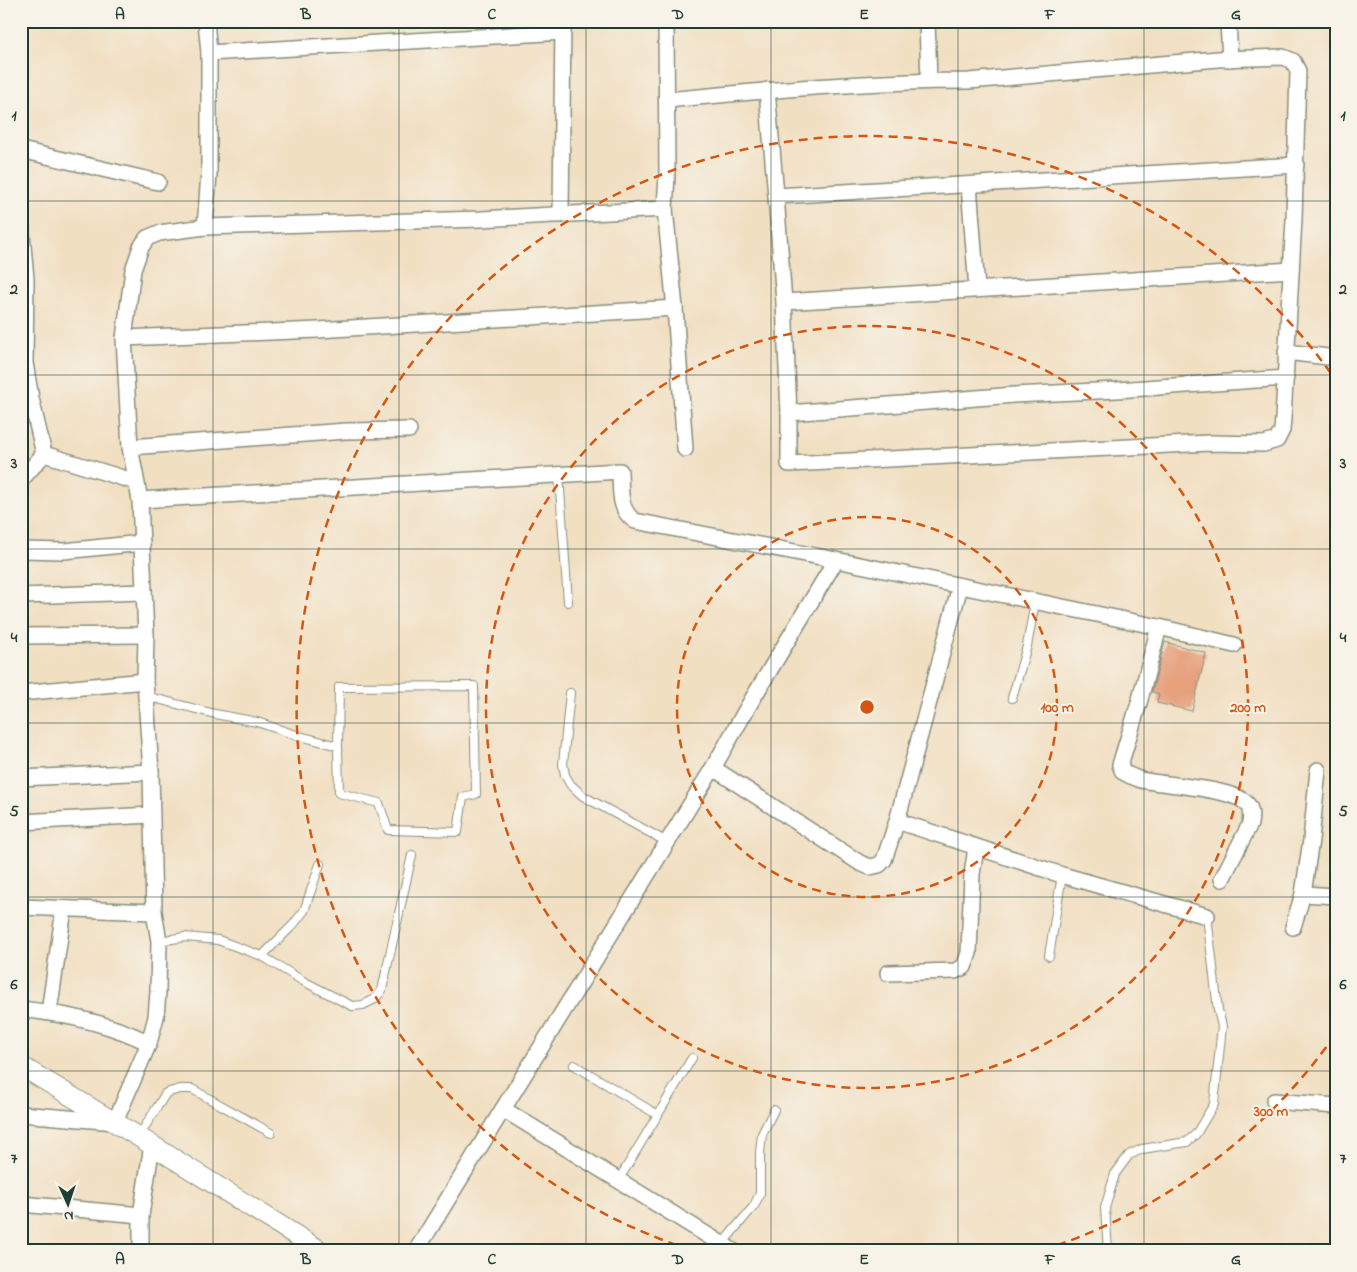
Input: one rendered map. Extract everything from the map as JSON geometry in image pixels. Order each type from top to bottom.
[{"type":"street","points":[[205,227],[208,172],[209,53],[206,21]]},
{"type":"street","points":[[666,21],[667,175],[665,209],[675,308],[685,449]]},
{"type":"street","points":[[927,21],[929,81]]},
{"type":"street","points":[[1228,21],[1230,59]]},
{"type":"street","points":[[209,53],[563,27],[561,216]]},
{"type":"street","points":[[667,100],[767,90],[929,81],[969,81],[1230,59],[1283,57],[1293,61],[1298,72],[1296,165],[1286,378],[1282,430],[1277,440],[1264,444],[1209,443],[789,464],[789,413],[784,302],[767,90]]},
{"type":"street","points":[[21,150],[158,182]]},
{"type":"street","points":[[776,196],[1296,165]]},
{"type":"street","points":[[968,185],[977,289]]},
{"type":"street","points":[[115,1122],[150,1043],[156,1017],[159,940],[154,912],[151,772],[146,688],[146,635],[140,500],[130,447],[124,338],[133,270],[141,247],[147,238],[160,233],[205,227],[352,224],[561,216],[665,209]]},
{"type":"street","points":[[22,231],[24,279],[23,362],[44,454]]},
{"type":"street","points":[[784,302],[1291,270]]},
{"type":"street","points":[[124,338],[318,330],[675,308]]},
{"type":"street","points":[[1286,352],[1336,358]]},
{"type":"street","points":[[789,413],[1014,395],[1286,378]]},
{"type":"street","points":[[130,447],[346,431],[409,430]]},
{"type":"street","points":[[21,480],[44,454]]},
{"type":"street","points":[[44,454],[136,482]]},
{"type":"street","points":[[140,500],[620,471],[623,508],[627,515],[635,520],[1159,627],[1234,645]]},
{"type":"street","points":[[21,550],[64,551],[142,543]]},
{"type":"street","points":[[416,1251],[713,768],[836,560]]},
{"type":"street","points":[[713,768],[860,863],[870,867],[879,866],[884,860],[897,822],[960,586]]},
{"type":"street","points":[[21,596],[144,592]]},
{"type":"street","points":[[1159,627],[1120,765],[1123,772],[1139,779],[1235,796],[1248,803],[1252,814],[1250,824],[1222,879]]},
{"type":"street","points":[[21,636],[146,635]]},
{"type":"street","points":[[21,693],[146,688]]},
{"type":"street","points":[[1293,926],[1303,894],[1318,770]]},
{"type":"street","points":[[21,778],[151,772]]},
{"type":"street","points":[[21,822],[151,815]]},
{"type":"street","points":[[897,822],[1062,875],[1207,916]]},
{"type":"street","points":[[888,973],[955,971],[964,967],[969,953],[972,874],[976,848]]},
{"type":"street","points":[[1303,894],[1336,896]]},
{"type":"street","points":[[21,907],[154,912]]},
{"type":"street","points":[[49,1012],[64,909]]},
{"type":"street","points":[[21,1009],[49,1012],[100,1024],[131,1033],[150,1043]]},
{"type":"street","points":[[21,1066],[146,1141],[320,1251]]},
{"type":"street","points":[[1274,1101],[1336,1106]]},
{"type":"street","points":[[503,1108],[618,1181],[728,1247]]},
{"type":"street","points":[[21,1114],[115,1122]]},
{"type":"street","points":[[141,1251],[141,1215],[146,1141]]},
{"type":"street","points":[[21,1204],[141,1215]]},
{"type":"lane","points":[[559,475],[568,602]]},
{"type":"lane","points":[[1012,698],[1027,646],[1035,602]]},
{"type":"lane","points":[[474,686],[476,794],[463,797],[458,832],[388,830],[379,803],[340,793],[338,746],[339,687],[474,686]]},
{"type":"lane","points":[[146,688],[215,714],[257,722],[338,746]]},
{"type":"lane","points":[[570,693],[563,764],[565,775],[570,784],[583,796],[667,842]]},
{"type":"lane","points":[[159,940],[185,937],[218,940],[262,956],[302,981],[352,1006],[363,1006],[375,999],[382,990],[412,855]]},
{"type":"lane","points":[[262,956],[293,925],[304,911],[320,864]]},
{"type":"lane","points":[[1049,956],[1062,875]]},
{"type":"lane","points":[[1108,1251],[1105,1208],[1115,1174],[1129,1155],[1142,1149],[1187,1142],[1196,1134],[1214,1104],[1222,1026],[1218,1010],[1207,916]]},
{"type":"lane","points":[[618,1181],[692,1058]]},
{"type":"lane","points":[[574,1065],[658,1115]]},
{"type":"lane","points":[[146,1141],[166,1093],[180,1089],[192,1089],[204,1094],[271,1133]]},
{"type":"lane","points":[[728,1247],[760,1193],[762,1134],[774,1110]]},
{"type":"building","points":[[1165,642],[1206,653],[1192,711],[1157,703],[1159,694],[1152,692]]}]
